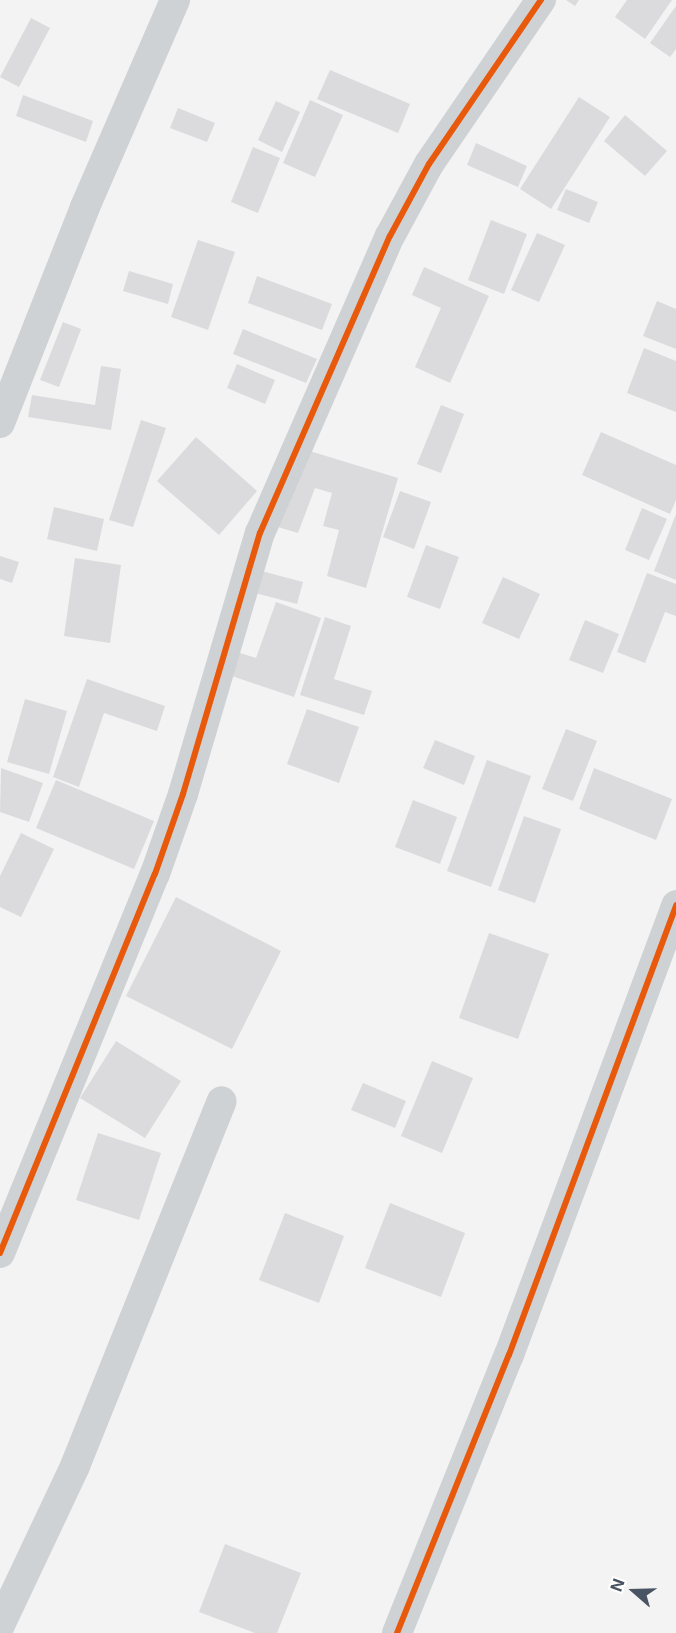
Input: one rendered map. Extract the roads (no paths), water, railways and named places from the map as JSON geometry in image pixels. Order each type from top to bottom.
[{"type":"street","points":[[0,423],[85,207],[175,0]]},
{"type":"street","points":[[0,1252],[154,874],[183,794],[260,533],[390,236],[429,164],[541,0]]},
{"type":"street","points":[[397,1633],[500,1377],[676,905]]},
{"type":"street","points":[[0,1625],[75,1466],[222,1101]]}]
